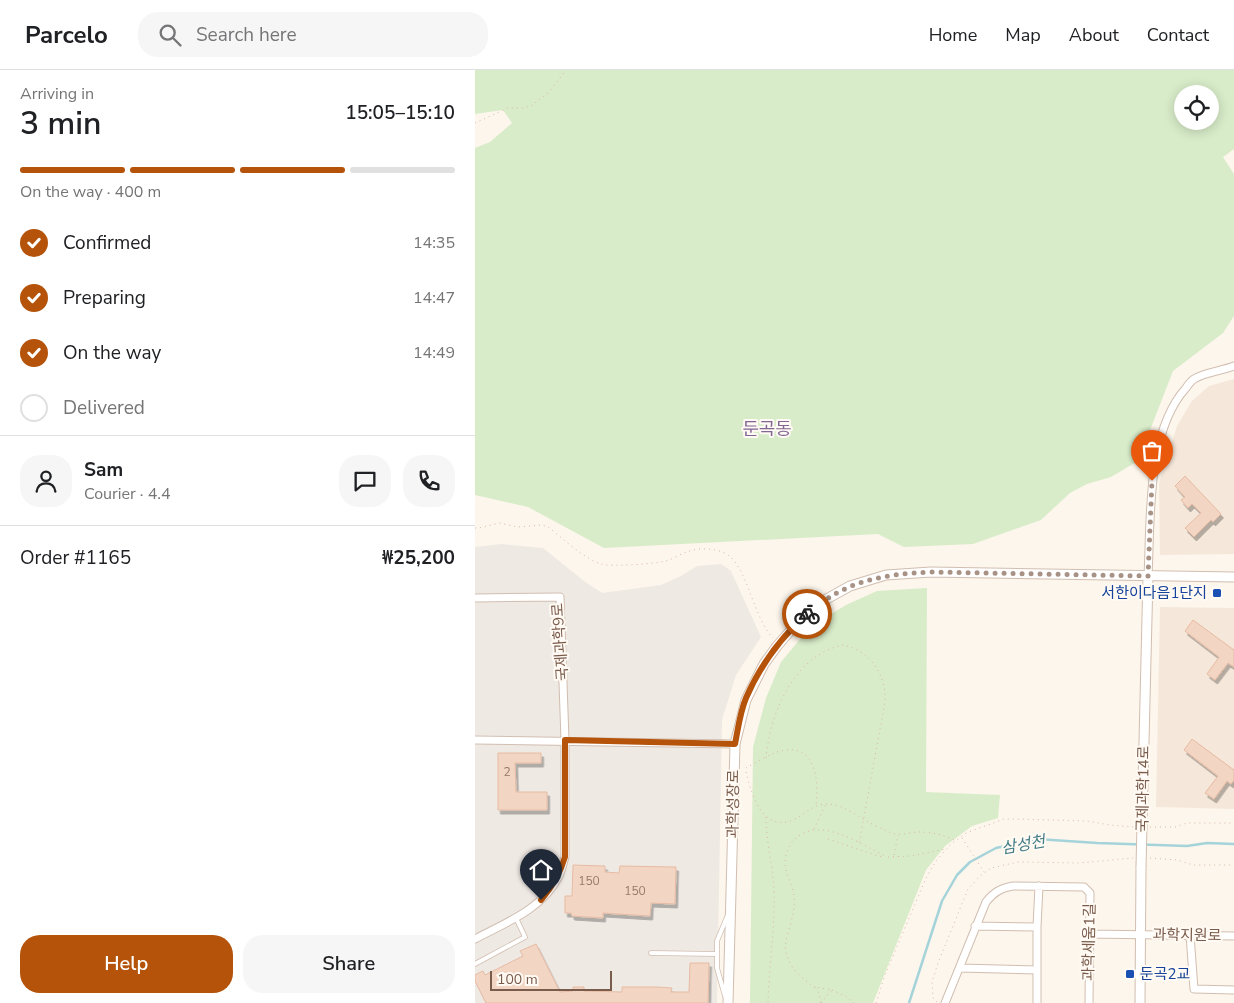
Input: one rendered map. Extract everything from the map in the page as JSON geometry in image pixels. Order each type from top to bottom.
[{"type":"street","points":[[1148,576],[1152,481],[1167,417],[1178,396],[1194,379],[1234,366]]},
{"type":"street","name":"과학성장로","points":[[727,1003],[735,744],[745,700],[764,664],[778,644],[798,622],[823,601],[850,586],[886,575],[931,572],[1234,577]]},
{"type":"street","name":"국제과학14로","points":[[1140,1003],[1141,867],[1148,576]]},
{"type":"street","name":"국제과학9로","points":[[475,598],[560,597],[565,740]]},
{"type":"street","points":[[475,740],[735,744]]},
{"type":"street","points":[[475,939],[516,918],[541,900],[553,886],[559,874],[565,857],[565,740]]},
{"type":"street","name":"과학세움1길","points":[[945,1003],[975,926],[986,902],[993,893],[1002,888],[1013,886],[1039,886],[1084,887],[1090,893],[1089,1003]]},
{"type":"street","points":[[1037,1003],[1039,886]]},
{"type":"street","points":[[975,926],[1037,926]]},
{"type":"street","name":"과학지원로","points":[[1089,934],[1234,936]]},
{"type":"street","points":[[1190,935],[1194,989],[1234,990]]},
{"type":"street","points":[[959,968],[1037,970]]},
{"type":"lane","points":[[727,1003],[717,968],[717,941],[730,910]]},
{"type":"lane","points":[[475,964],[525,938],[516,918]]},
{"type":"lane","points":[[651,953],[717,954]]},
{"type":"path","points":[[475,123],[508,108],[531,106],[549,92],[566,70]]},
{"type":"path","points":[[475,528],[499,523],[518,527],[542,525],[548,527],[593,560],[609,565],[665,561],[689,550],[709,549],[727,554],[739,569],[761,622],[778,644]]},
{"type":"path","points":[[766,758],[776,713],[789,686],[801,671],[821,653],[838,646],[848,646],[861,653],[872,663],[879,672],[886,691],[859,844]]},
{"type":"path","points":[[745,768],[776,752],[789,750],[801,753],[813,762],[817,780],[816,806]]},
{"type":"path","points":[[746,772],[751,794],[766,817],[774,897],[774,931],[768,1003]]},
{"type":"path","points":[[813,830],[826,804]]},
{"type":"path","points":[[766,817],[775,822],[788,822],[816,806],[835,805],[847,809],[868,822],[898,834],[921,832],[947,836],[956,841]]},
{"type":"path","points":[[876,1003],[885,975],[926,878],[936,861],[961,837],[985,825],[1004,819],[1087,821],[1110,825],[1175,827],[1187,823],[1234,823]]},
{"type":"path","points":[[821,1003],[819,993],[815,987],[796,972],[788,958],[785,944],[795,910],[794,895],[785,865],[787,850],[800,835],[813,830],[823,829],[887,857]]},
{"type":"path","points":[[894,857],[898,834]]},
{"type":"path","points":[[961,837],[985,873]]},
{"type":"path","points":[[828,839],[878,856],[887,857],[910,856],[947,849]]},
{"type":"path","points":[[815,987],[832,990],[854,1003]]},
{"type":"path","points":[[821,1003],[832,990]]},
{"type":"shaded area","points":[[1234,379],[1234,554],[1160,555],[1159,483],[1177,426],[1192,401],[1209,386]]},
{"type":"shaded area","points":[[501,544],[543,548],[602,593],[661,585],[697,566],[721,564],[731,571],[761,637],[736,675],[722,720],[717,1003],[475,1003],[475,547]]},
{"type":"shaded area","points":[[1160,607],[1234,608],[1234,809],[1156,807]]},
{"type":"green space","points":[[475,70],[1234,70],[1234,149],[1223,157],[1234,174],[1234,316],[1223,333],[1173,371],[1138,461],[1111,477],[1087,484],[1070,493],[1041,520],[973,544],[904,547],[878,534],[604,548],[528,507],[475,495],[475,148],[490,142],[512,123],[503,110],[475,114]]},
{"type":"green space","points":[[927,588],[926,792],[1000,795],[998,818],[972,826],[945,846],[926,870],[873,1003],[750,1003],[753,747],[766,698],[781,662],[801,638],[821,620],[846,605],[877,591]]},
{"type":"building","points":[[1185,476],[1221,514],[1213,522],[1211,520],[1194,537],[1185,528],[1201,513],[1192,504],[1188,508],[1181,500],[1185,497],[1175,486]]},
{"type":"building","points":[[1193,620],[1234,650],[1234,667],[1228,663],[1215,680],[1207,674],[1219,657],[1185,631]]},
{"type":"building","points":[[1192,739],[1234,770],[1234,780],[1231,784],[1227,781],[1214,799],[1205,793],[1218,776],[1184,750]]},
{"type":"building","points":[[498,753],[541,753],[541,763],[515,763],[516,792],[547,792],[547,810],[498,810]]},
{"type":"building","points":[[573,865],[605,866],[605,872],[619,873],[620,866],[676,867],[675,904],[651,903],[650,916],[603,913],[603,918],[572,916],[571,913],[565,913],[565,896],[572,896]]},
{"type":"building","points":[[536,944],[560,992],[573,991],[573,987],[584,987],[584,991],[622,992],[622,987],[656,987],[672,988],[671,992],[689,992],[690,963],[709,963],[708,1003],[486,1003],[475,981],[475,975],[483,971],[485,975],[523,956],[520,951]]},
{"type":"waterway","name":"삼성천","points":[[909,1003],[942,901],[957,875],[970,862],[996,848],[1037,839],[1187,846],[1207,843],[1234,844]]},
{"type":"way so far","points":[[807,614],[837,592],[886,575],[931,572],[1148,576],[1152,481]]},
{"type":"place","name":"서한이다음1단지","points":[[1217,593]]},
{"type":"place","name":"둔곡2교","points":[[1130,974]]},
{"type":"district","name":"둔곡동","points":[[767,429]]},
{"type":"route","points":[[541,900],[553,886],[565,857],[565,740],[735,744],[745,700],[764,664],[787,633],[807,614]]}]
